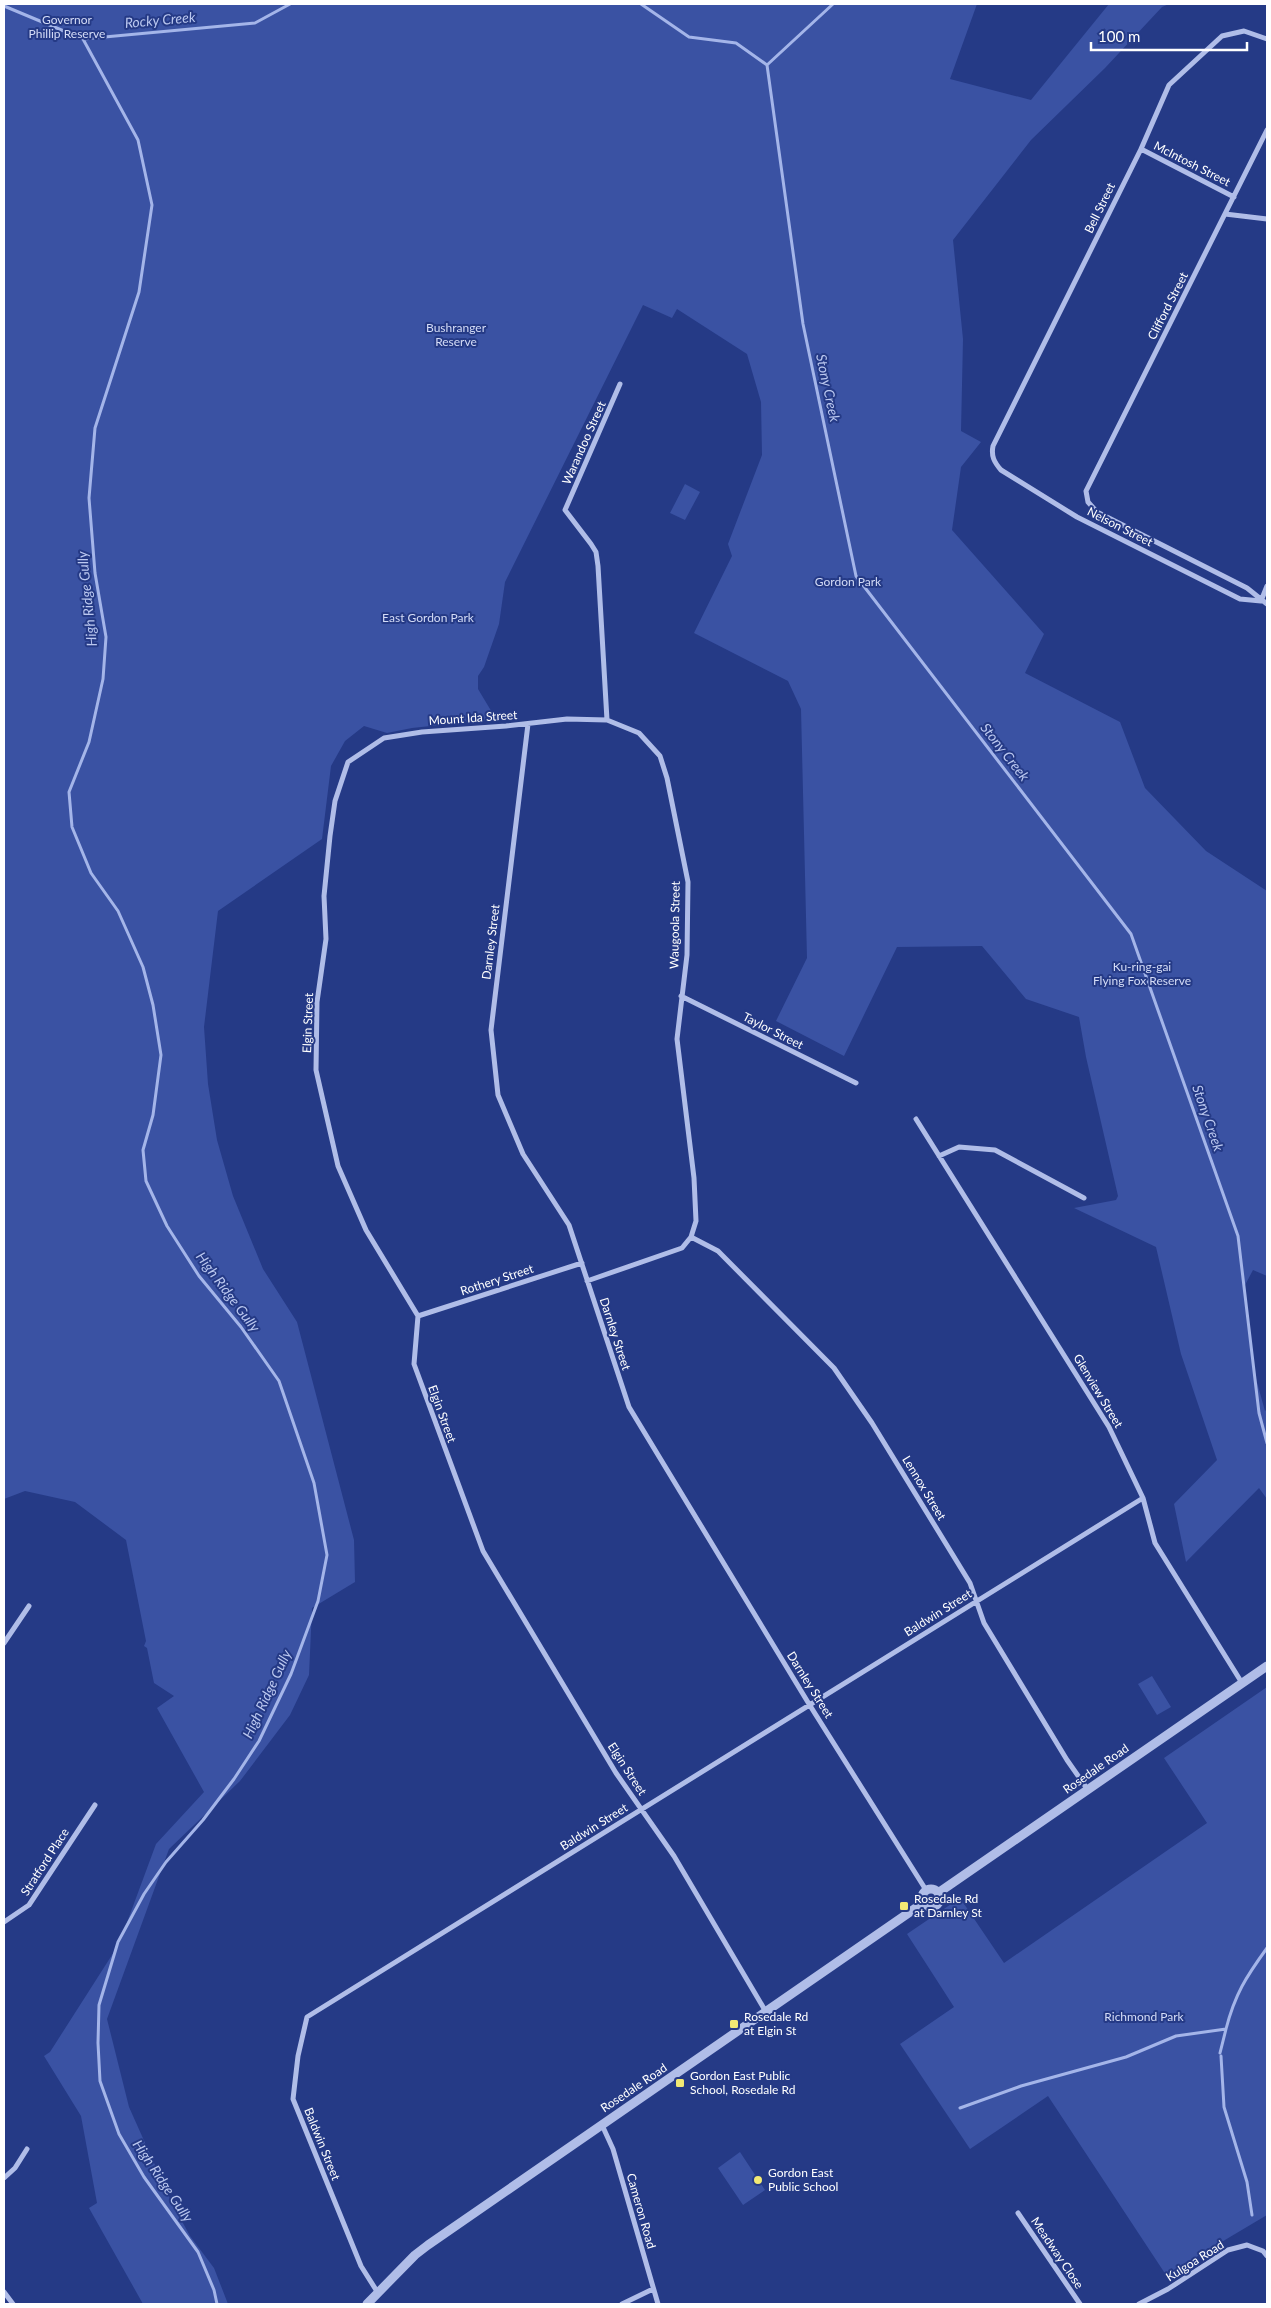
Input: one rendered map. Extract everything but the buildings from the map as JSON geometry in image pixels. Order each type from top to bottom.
[{"type":"street","name":"Bell Street","points":[[993,446],[1140,149],[1169,85],[1222,36],[1244,31],[1267,39]]},
{"type":"street","name":"Clifford Street","points":[[1086,491],[1267,130]]},
{"type":"street","name":"McIntosh Street","points":[[1140,149],[1234,197]]},
{"type":"street","points":[[1225,214],[1267,219]]},
{"type":"street","name":"Warandoo Street","points":[[607,720],[596,552],[565,510],[620,384]]},
{"type":"street","name":"Nelson Street","points":[[993,446],[992,454],[995,463],[1001,470],[1077,517],[1240,599],[1261,601]]},
{"type":"street","name":"Nelson Street","points":[[1086,491],[1088,502],[1097,512],[1247,588],[1267,604]]},
{"type":"street","points":[[1261,601],[1267,586]]},
{"type":"street","name":"Mount Ida Street","points":[[348,762],[384,738],[422,732],[567,719],[607,720]]},
{"type":"street","name":"Waugoola Street","points":[[607,720],[639,733],[660,756],[667,778],[688,882],[687,955],[677,1039],[694,1178],[696,1221],[690,1237]]},
{"type":"street","name":"Darnley Street","points":[[528,724],[491,1030],[498,1095],[523,1154],[569,1225],[629,1407],[809,1704],[926,1890]]},
{"type":"street","name":"Elgin Street","points":[[348,762],[335,801],[330,836],[324,896],[326,939],[317,1002],[316,1070],[338,1166],[366,1230],[418,1316],[414,1364],[483,1551],[616,1773],[674,1856],[766,2012]]},
{"type":"street","name":"Taylor Street","points":[[681,996],[856,1084]]},
{"type":"street","name":"Glenview Street","points":[[916,1119],[1109,1427],[1143,1498],[1155,1543],[1242,1683]]},
{"type":"street","points":[[939,1156],[959,1147],[995,1150],[1084,1198]]},
{"type":"street","points":[[587,1281],[682,1248],[690,1237]]},
{"type":"street","name":"Lennox Street","points":[[690,1237],[718,1251],[834,1368],[872,1423],[970,1583],[984,1623],[1067,1760],[1088,1790]]},
{"type":"street","name":"Rothery Street","points":[[418,1316],[582,1263]]},
{"type":"street","name":"Baldwin Street","points":[[378,2293],[360,2266],[293,2099],[298,2056],[306,2017],[1143,1498]]},
{"type":"street","points":[[4,1644],[29,1606]]},
{"type":"street","name":"Rosedale Road","points":[[938,1892],[1266,1666]]},
{"type":"street","name":"Stratford Place","points":[[4,1922],[29,1905],[95,1805]]},
{"type":"street","points":[[934,1889],[938,1892],[940,1898],[937,1905],[929,1907],[923,1903],[922,1894],[926,1890],[934,1889]]},
{"type":"street","name":"Rosedale Road","points":[[367,2304],[415,2255],[428,2245],[923,1903]]},
{"type":"street","name":"Cameron Road","points":[[602,2125],[612,2148],[658,2304]]},
{"type":"street","points":[[4,2178],[15,2168],[27,2149]]},
{"type":"street","name":"Meadway Close","points":[[1018,2213],[1080,2304]]},
{"type":"street","name":"Kulgoa Road","points":[[1139,2304],[1168,2289],[1228,2250],[1247,2245],[1263,2251],[1267,2256]]},
{"type":"street","points":[[622,2304],[653,2289]]},
{"type":"street","points":[[4,2292],[13,2304]]},
{"type":"green space","points":[[4,4],[977,4],[950,79],[1031,100],[1109,4],[1169,4],[1162,7],[1105,68],[1031,140],[953,240],[963,339],[961,431],[981,442],[961,467],[952,530],[1044,634],[1025,673],[1120,722],[1145,788],[1206,851],[1267,891],[1267,1276],[1253,1270],[1244,1287],[1253,1368],[1265,1411],[1267,1409],[1267,1499],[1259,1488],[1186,1562],[1174,1504],[1217,1460],[1181,1354],[1156,1247],[1074,1208],[1116,1200],[1118,1196],[1086,1057],[1079,1017],[1026,999],[982,946],[897,947],[844,1056],[776,1021],[807,958],[801,709],[788,681],[694,633],[732,556],[728,544],[762,455],[761,402],[747,354],[677,309],[672,318],[643,305],[505,582],[499,624],[484,667],[478,676],[478,689],[496,719],[412,728],[387,733],[364,726],[345,741],[331,766],[322,839],[218,911],[204,1027],[208,1084],[217,1140],[233,1196],[263,1269],[297,1322],[354,1540],[355,1582],[312,1608],[309,1675],[290,1715],[240,1781],[169,1849],[107,2019],[129,2107],[172,2203],[190,2236],[214,2268],[228,2304],[143,2304],[89,2208],[97,2203],[81,2116],[44,2056],[50,2052],[119,1944],[156,1844],[204,1792],[157,1708],[174,1696],[154,1683],[147,1648],[144,1646],[146,1641],[126,1540],[75,1502],[25,1491],[4,1499]]},
{"type":"green space","points":[[685,484],[700,492],[685,520],[670,513]]},
{"type":"green space","points":[[1152,1676],[1171,1707],[1157,1715],[1138,1684]]},
{"type":"green space","name":"Richmond Park","points":[[1267,1687],[1267,2215],[1166,2275],[1048,2096],[970,2149],[900,2044],[954,2007],[907,1934],[960,1898],[1004,1963],[1207,1823],[1164,1758]]},
{"type":"green space","points":[[740,2152],[765,2190],[743,2205],[718,2168]]},
{"type":"waterway","name":"Rocky Creek","points":[[4,6],[83,39],[255,23],[290,4]]},
{"type":"waterway","name":"Rocky Creek","points":[[641,4],[689,37],[736,43],[767,65],[833,4]]},
{"type":"waterway","name":"High Ridge Gully","points":[[83,39],[138,140],[152,205],[139,292],[95,428],[89,498],[95,573],[106,637],[103,679],[89,742],[69,792],[72,827],[91,873],[118,911],[143,967],[153,1005],[161,1055],[153,1115],[143,1150],[146,1181],[167,1226],[199,1276],[241,1327],[279,1381],[314,1483],[327,1555],[318,1601],[291,1674],[259,1741],[234,1779],[203,1820],[166,1862],[144,1894],[118,1942],[99,2005],[100,2081],[119,2134],[144,2177],[198,2252],[214,2290],[217,2304]]},
{"type":"waterway","name":"Stony Creek","points":[[767,65],[803,324],[856,576],[1131,934],[1238,1236],[1259,1413],[1267,1443]]},
{"type":"waterway","points":[[960,2108],[1021,2086],[1126,2057],[1176,2036],[1226,2029],[1242,1986],[1267,1948]]},
{"type":"waterway","points":[[1220,2053],[1226,2029]]},
{"type":"waterway","points":[[1221,2056],[1224,2107],[1247,2182],[1252,2215]]},
{"type":"place","name":"Rosedale Rd at Darnley St","points":[[904,1906]]},
{"type":"place","name":"Rosedale Rd at Elgin St","points":[[734,2024]]},
{"type":"place","name":"Gordon East Public School, Rosedale Rd","points":[[680,2083]]},
{"type":"place","name":"Gordon East Public School","points":[[758,2180]]},
{"type":"park label","name":"Governor Phillip Reserve","points":[[67,27]]},
{"type":"park label","name":"Bushranger Reserve","points":[[456,335]]},
{"type":"park label","name":"Gordon Park","points":[[848,582]]},
{"type":"park label","name":"East Gordon Park","points":[[428,618]]},
{"type":"park label","name":"Ku-ring-gai Flying Fox Reserve","points":[[1142,974]]}]
